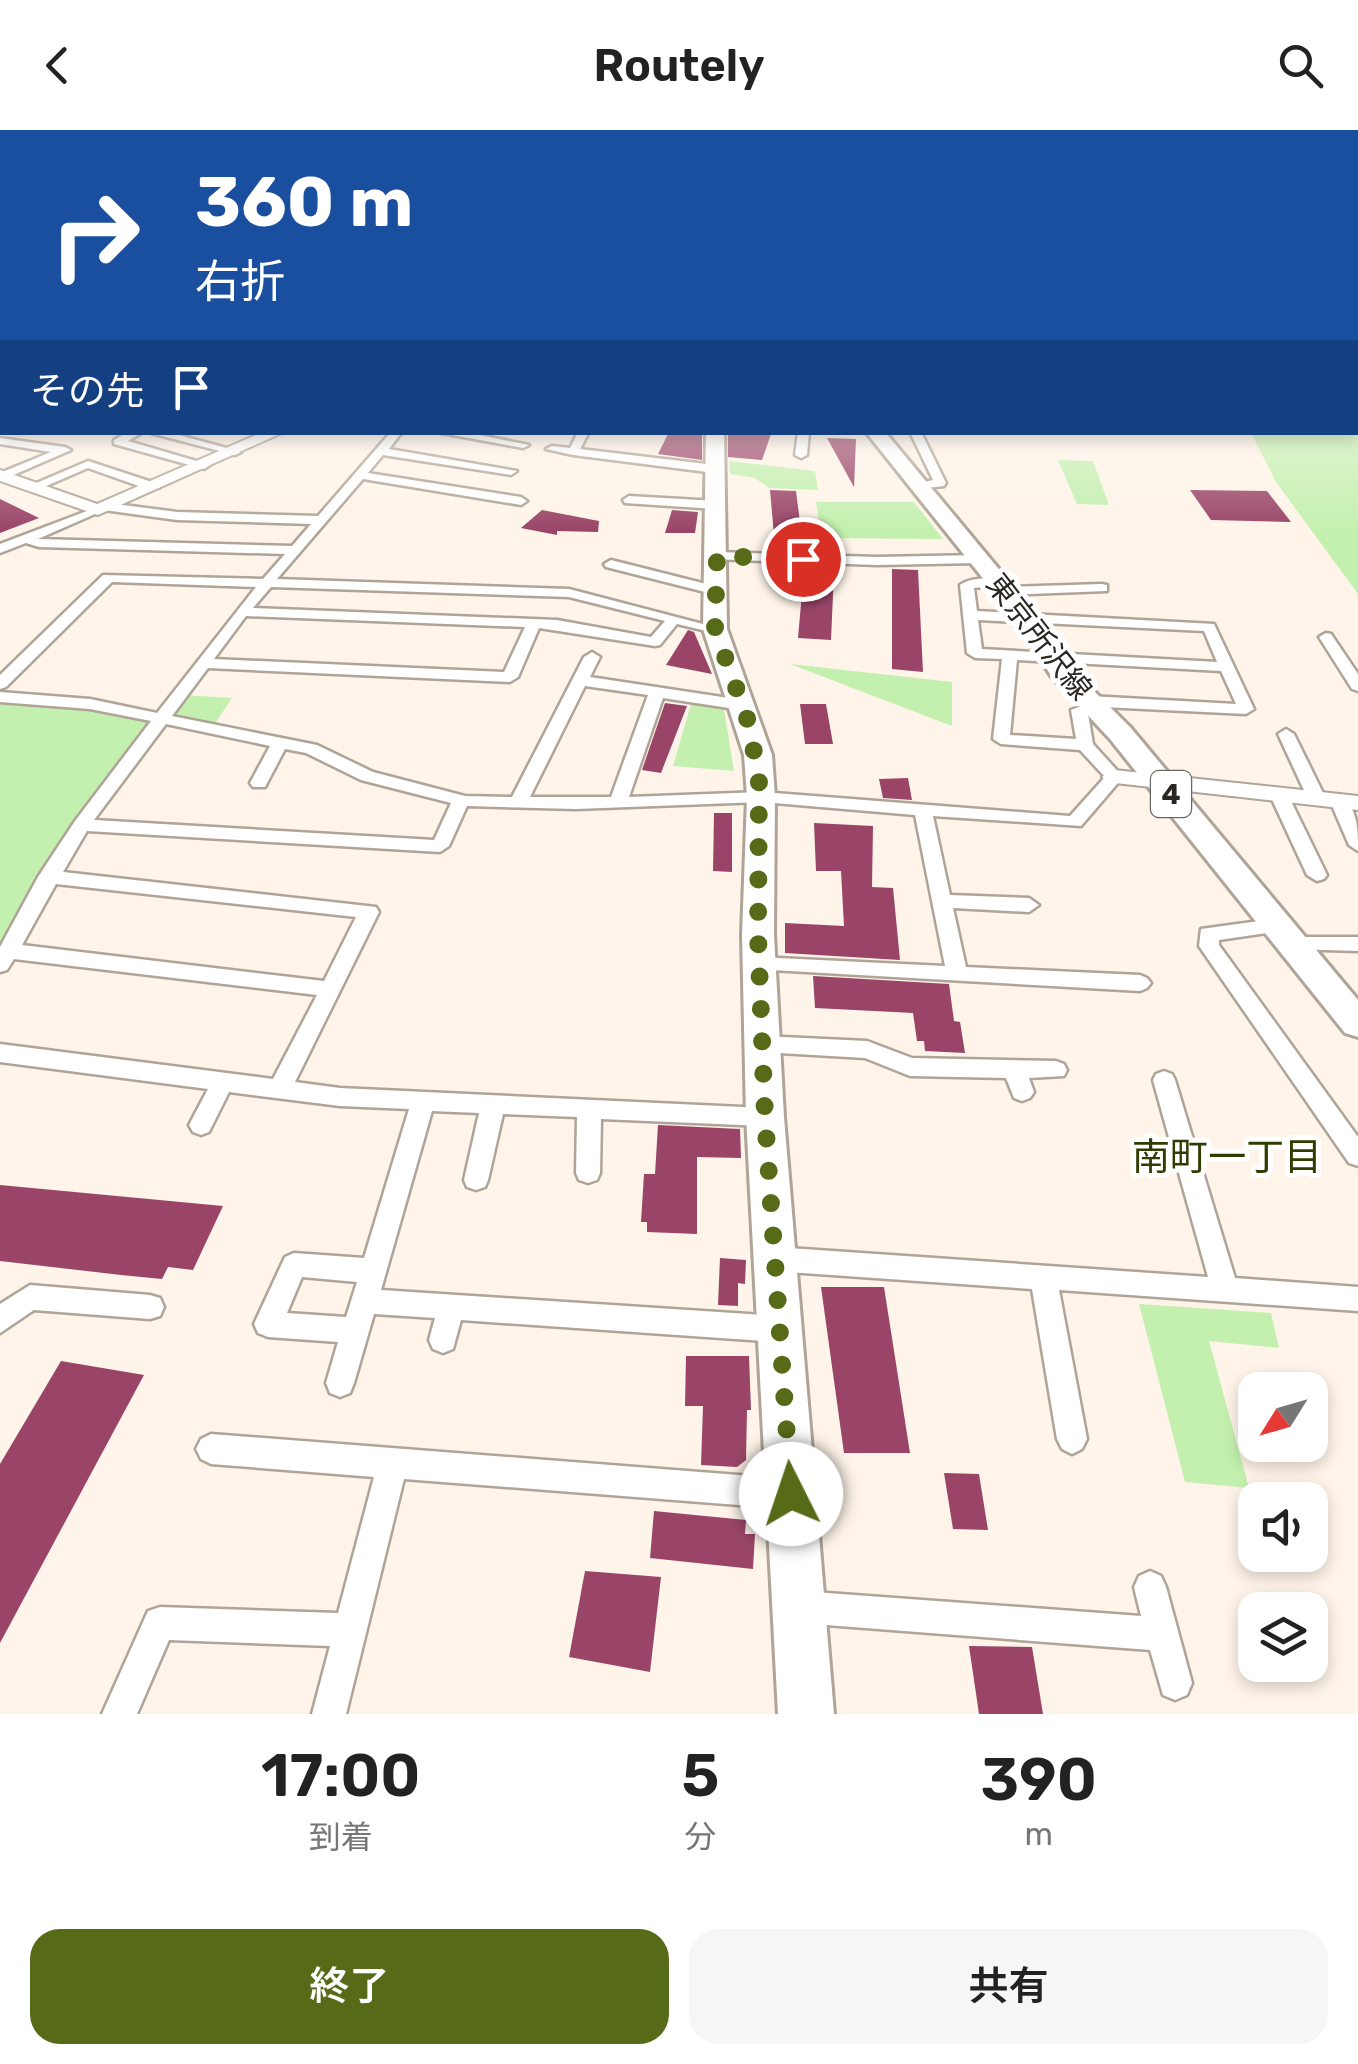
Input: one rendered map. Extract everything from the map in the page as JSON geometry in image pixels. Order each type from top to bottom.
[{"type":"main road","points":[[714,435],[715,629],[758,755],[759,964],[765,1117],[806,1714]]},
{"type":"main road","name":"東京所沢線","points":[[876,435],[1025,618],[1050,658],[1160,782],[1358,1024]]},
{"type":"street","points":[[132,435],[118,442],[204,465]]},
{"type":"street","points":[[163,435],[235,452]]},
{"type":"street","points":[[0,549],[272,435]]},
{"type":"street","points":[[330,990],[5,958],[81,825],[266,582],[394,435]]},
{"type":"street","points":[[477,435],[526,439],[495,497]]},
{"type":"street","points":[[573,452],[582,435]]},
{"type":"street","points":[[800,456],[804,435]]},
{"type":"street","points":[[916,435],[940,484],[918,486]]},
{"type":"street","points":[[0,441],[65,450],[1,476]]},
{"type":"street","points":[[552,448],[715,469]]},
{"type":"street","points":[[381,451],[511,471]]},
{"type":"street","points":[[33,487],[88,464],[154,487]]},
{"type":"street","points":[[361,475],[521,501]]},
{"type":"street","points":[[1,476],[103,508],[177,516],[322,520]]},
{"type":"street","points":[[629,500],[716,505]]},
{"type":"street","points":[[25,540],[297,550]]},
{"type":"street","points":[[717,556],[877,561],[1104,592],[1092,569]]},
{"type":"street","points":[[611,564],[716,590]]},
{"type":"street","points":[[0,684],[108,578],[570,593],[715,629]]},
{"type":"street","points":[[993,578],[967,584],[975,653],[1226,667]]},
{"type":"street","points":[[242,612],[534,623],[655,642],[673,620]]},
{"type":"street","points":[[971,616],[1209,627],[1246,709],[1092,705],[1079,710],[1084,745],[1114,776],[1338,801]]},
{"type":"street","points":[[202,663],[510,677],[534,623]]},
{"type":"street","points":[[1326,637],[1358,686]]},
{"type":"street","points":[[1010,656],[1001,739],[1084,745]]},
{"type":"street","points":[[519,801],[592,658]]},
{"type":"street","points":[[580,680],[742,704]]},
{"type":"street","points":[[618,802],[656,692]]},
{"type":"street","points":[[0,697],[90,704],[311,749],[366,776],[461,800],[618,802],[761,797],[1076,822],[1114,776]]},
{"type":"street","points":[[1286,734],[1338,801],[1358,845]]},
{"type":"street","points":[[259,783],[280,743]]},
{"type":"street","points":[[1279,795],[1317,875]]},
{"type":"street","points":[[81,825],[440,846],[461,800]]},
{"type":"street","points":[[922,810],[956,974]]},
{"type":"street","points":[[48,877],[368,912],[280,1089]]},
{"type":"street","points":[[942,902],[1029,905]]},
{"type":"street","points":[[1358,944],[1288,935],[1208,934],[1209,946],[1358,1156]]},
{"type":"street","points":[[759,964],[1140,983]]},
{"type":"street","points":[[762,1044],[868,1050],[910,1067],[1018,1081],[1056,1070]]},
{"type":"street","points":[[0,1052],[280,1089],[765,1117]]},
{"type":"street","points":[[1164,1080],[1225,1289]]},
{"type":"street","points":[[201,1125],[222,1082]]},
{"type":"street","points":[[340,1383],[424,1100]]},
{"type":"street","points":[[476,1180],[494,1104]]},
{"type":"street","points":[[588,1173],[589,1108]]},
{"type":"street","points":[[774,1259],[1358,1299]]},
{"type":"street","points":[[356,1332],[268,1324],[294,1264],[374,1271]]},
{"type":"street","points":[[1043,1278],[1072,1439]]},
{"type":"street","points":[[0,1320],[30,1297],[150,1307]]},
{"type":"street","points":[[365,1301],[780,1328]]},
{"type":"street","points":[[443,1340],[451,1307]]},
{"type":"street","points":[[212,1449],[791,1494]]},
{"type":"street","points":[[329,1714],[393,1464]]},
{"type":"street","points":[[1150,1587],[1175,1683]]},
{"type":"street","points":[[798,1606],[1162,1634]]},
{"type":"street","points":[[119,1714],[160,1623],[351,1630]]},
{"type":"green space","points":[[1252,435],[1358,435],[1358,594],[1276,482]]},
{"type":"green space","points":[[1058,460],[1093,461],[1109,505],[1077,504]]},
{"type":"green space","points":[[729,461],[815,471],[818,490],[769,488],[755,478],[730,474]]},
{"type":"green space","points":[[816,502],[914,502],[943,539],[822,538]]},
{"type":"green space","points":[[790,664],[952,682],[952,726]]},
{"type":"green space","points":[[183,695],[232,698],[214,725],[169,718]]},
{"type":"green space","points":[[0,701],[84,708],[155,721],[0,951]]},
{"type":"green space","points":[[691,704],[724,709],[734,771],[673,766]]},
{"type":"green space","points":[[1139,1304],[1271,1313],[1279,1348],[1209,1341],[1238,1448],[1238,1462],[1242,1462],[1247,1482],[1238,1482],[1238,1487],[1185,1482]]},
{"type":"building","points":[[668,435],[702,435],[702,460],[658,454]]},
{"type":"building","points":[[728,435],[771,435],[762,460],[728,457]]},
{"type":"building","points":[[827,438],[856,439],[854,487]]},
{"type":"building","points":[[770,490],[796,491],[803,546],[775,546]]},
{"type":"building","points":[[1190,490],[1267,491],[1291,522],[1211,520]]},
{"type":"building","points":[[0,499],[39,518],[0,533]]},
{"type":"building","points":[[542,510],[599,521],[598,532],[557,531],[557,535],[521,528]]},
{"type":"building","points":[[672,510],[698,512],[695,533],[665,533]]},
{"type":"building","points":[[892,569],[918,570],[923,672],[892,669]]},
{"type":"building","points":[[804,570],[834,571],[831,640],[798,638]]},
{"type":"building","points":[[688,630],[694,632],[712,674],[666,665]]},
{"type":"building","points":[[665,703],[687,706],[661,773],[642,770]]},
{"type":"building","points":[[800,704],[826,704],[833,744],[805,744]]},
{"type":"building","points":[[908,778],[912,800],[883,798],[879,779]]},
{"type":"building","points":[[714,813],[732,813],[732,872],[713,871]]},
{"type":"building","points":[[814,823],[873,826],[872,887],[893,888],[900,960],[785,953],[785,923],[844,926],[841,871],[816,871]]},
{"type":"building","points":[[813,976],[949,984],[954,1021],[960,1022],[965,1053],[925,1051],[924,1041],[917,1041],[913,1013],[815,1008]]},
{"type":"building","points":[[658,1125],[740,1129],[741,1158],[697,1157],[697,1234],[647,1232],[647,1222],[641,1222],[644,1174],[655,1174]]},
{"type":"building","points":[[0,1185],[223,1206],[193,1270],[168,1267],[162,1279],[0,1261]]},
{"type":"building","points":[[720,1258],[746,1260],[745,1284],[738,1283],[738,1306],[718,1305]]},
{"type":"building","points":[[821,1287],[884,1287],[910,1453],[844,1453]]},
{"type":"building","points":[[686,1356],[749,1356],[751,1410],[747,1410],[746,1460],[737,1467],[701,1465],[703,1406],[685,1406]]},
{"type":"building","points":[[61,1361],[144,1375],[0,1643],[0,1464]]},
{"type":"building","points":[[944,1473],[979,1474],[988,1530],[953,1529]]},
{"type":"building","points":[[654,1511],[746,1520],[745,1534],[755,1534],[753,1569],[650,1558]]},
{"type":"building","points":[[585,1571],[661,1577],[650,1672],[569,1657]]},
{"type":"building","points":[[969,1646],[1032,1647],[1043,1714],[979,1714]]},
{"type":"district","name":"南町一丁目","points":[[1227,1157]]},
{"type":"route","points":[[791,1494],[765,1117],[758,935],[758,755],[715,629],[717,556],[803,559]]}]
